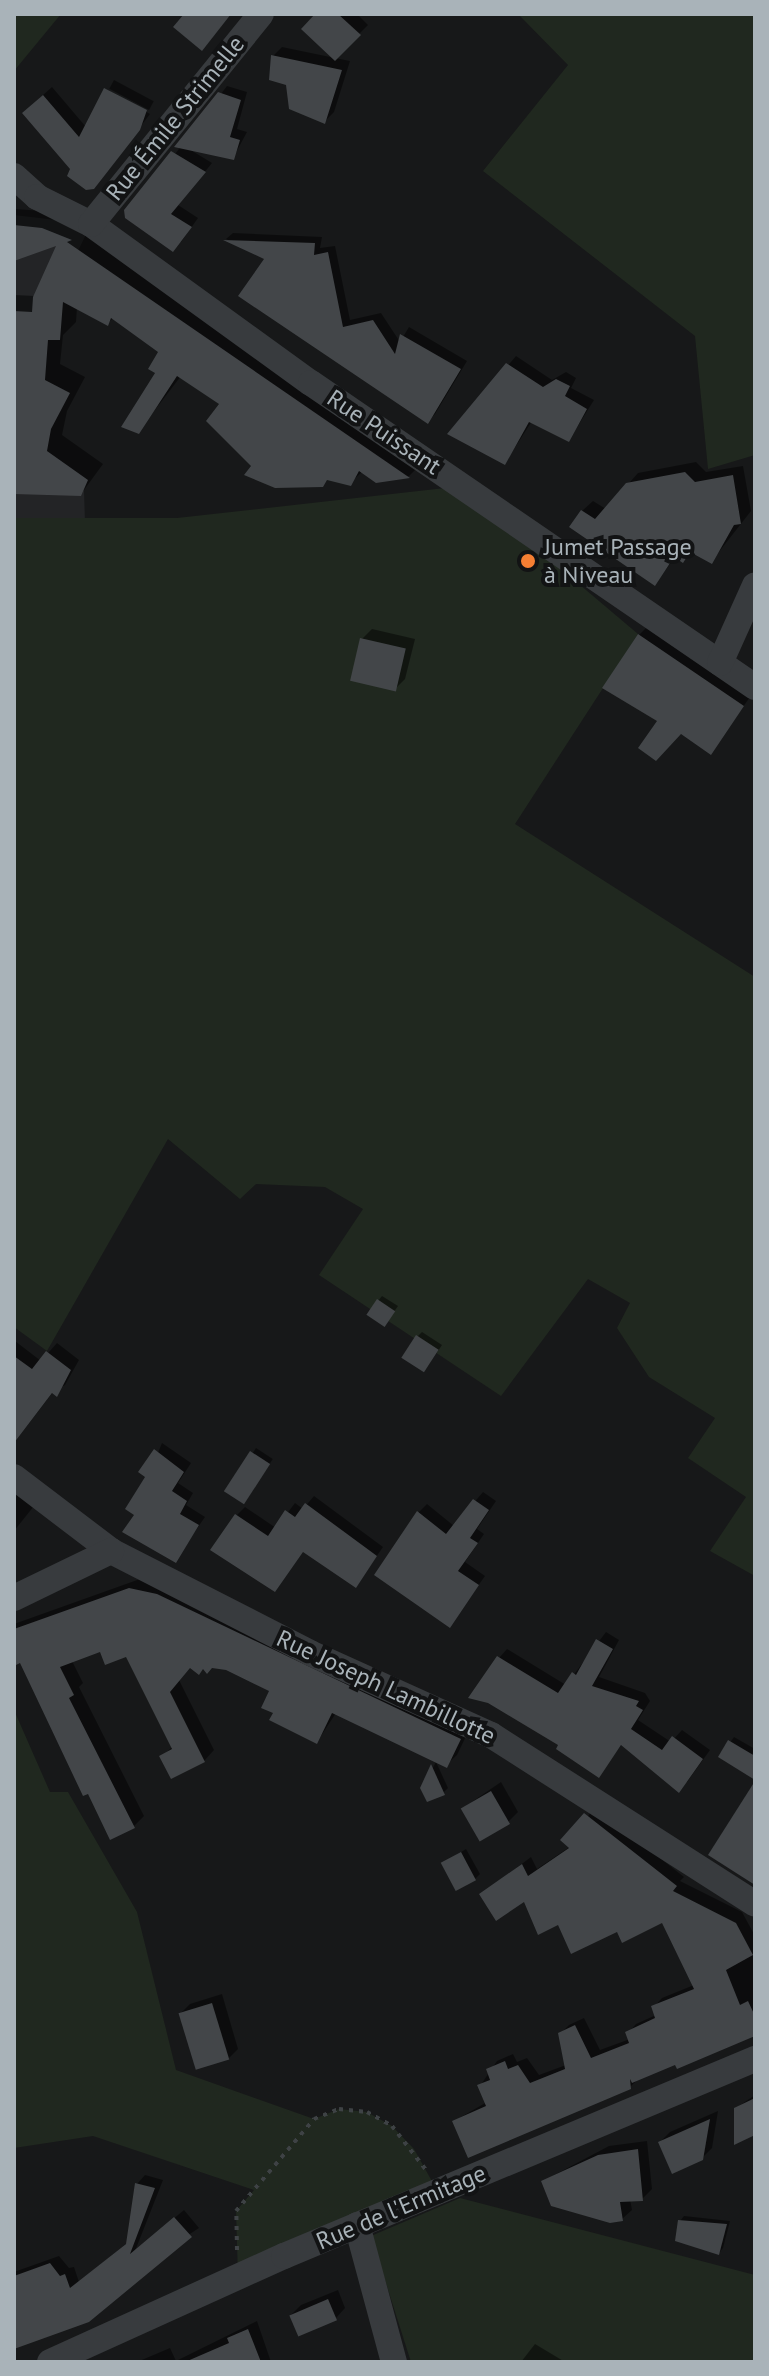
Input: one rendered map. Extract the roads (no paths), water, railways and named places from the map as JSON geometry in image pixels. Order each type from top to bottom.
[{"type":"street","name":"Rue Émile Strimelle","points":[[91,224],[261,14]]},
{"type":"street","name":"Rue Puissant","points":[[14,176],[25,198],[91,224],[311,383],[755,687]]},
{"type":"street","points":[[720,663],[755,585]]},
{"type":"street","name":"Rue Joseph Lambillotte","points":[[14,1477],[111,1551],[310,1653],[491,1735],[755,1904]]},
{"type":"street","points":[[14,1598],[111,1551]]},
{"type":"street","name":"Rue de l'Ermitage","points":[[50,2362],[357,2225],[755,2059]]},
{"type":"street","points":[[357,2225],[394,2362]]},
{"type":"place","name":"Jumet Passage à Niveau","points":[[528,561]]}]
